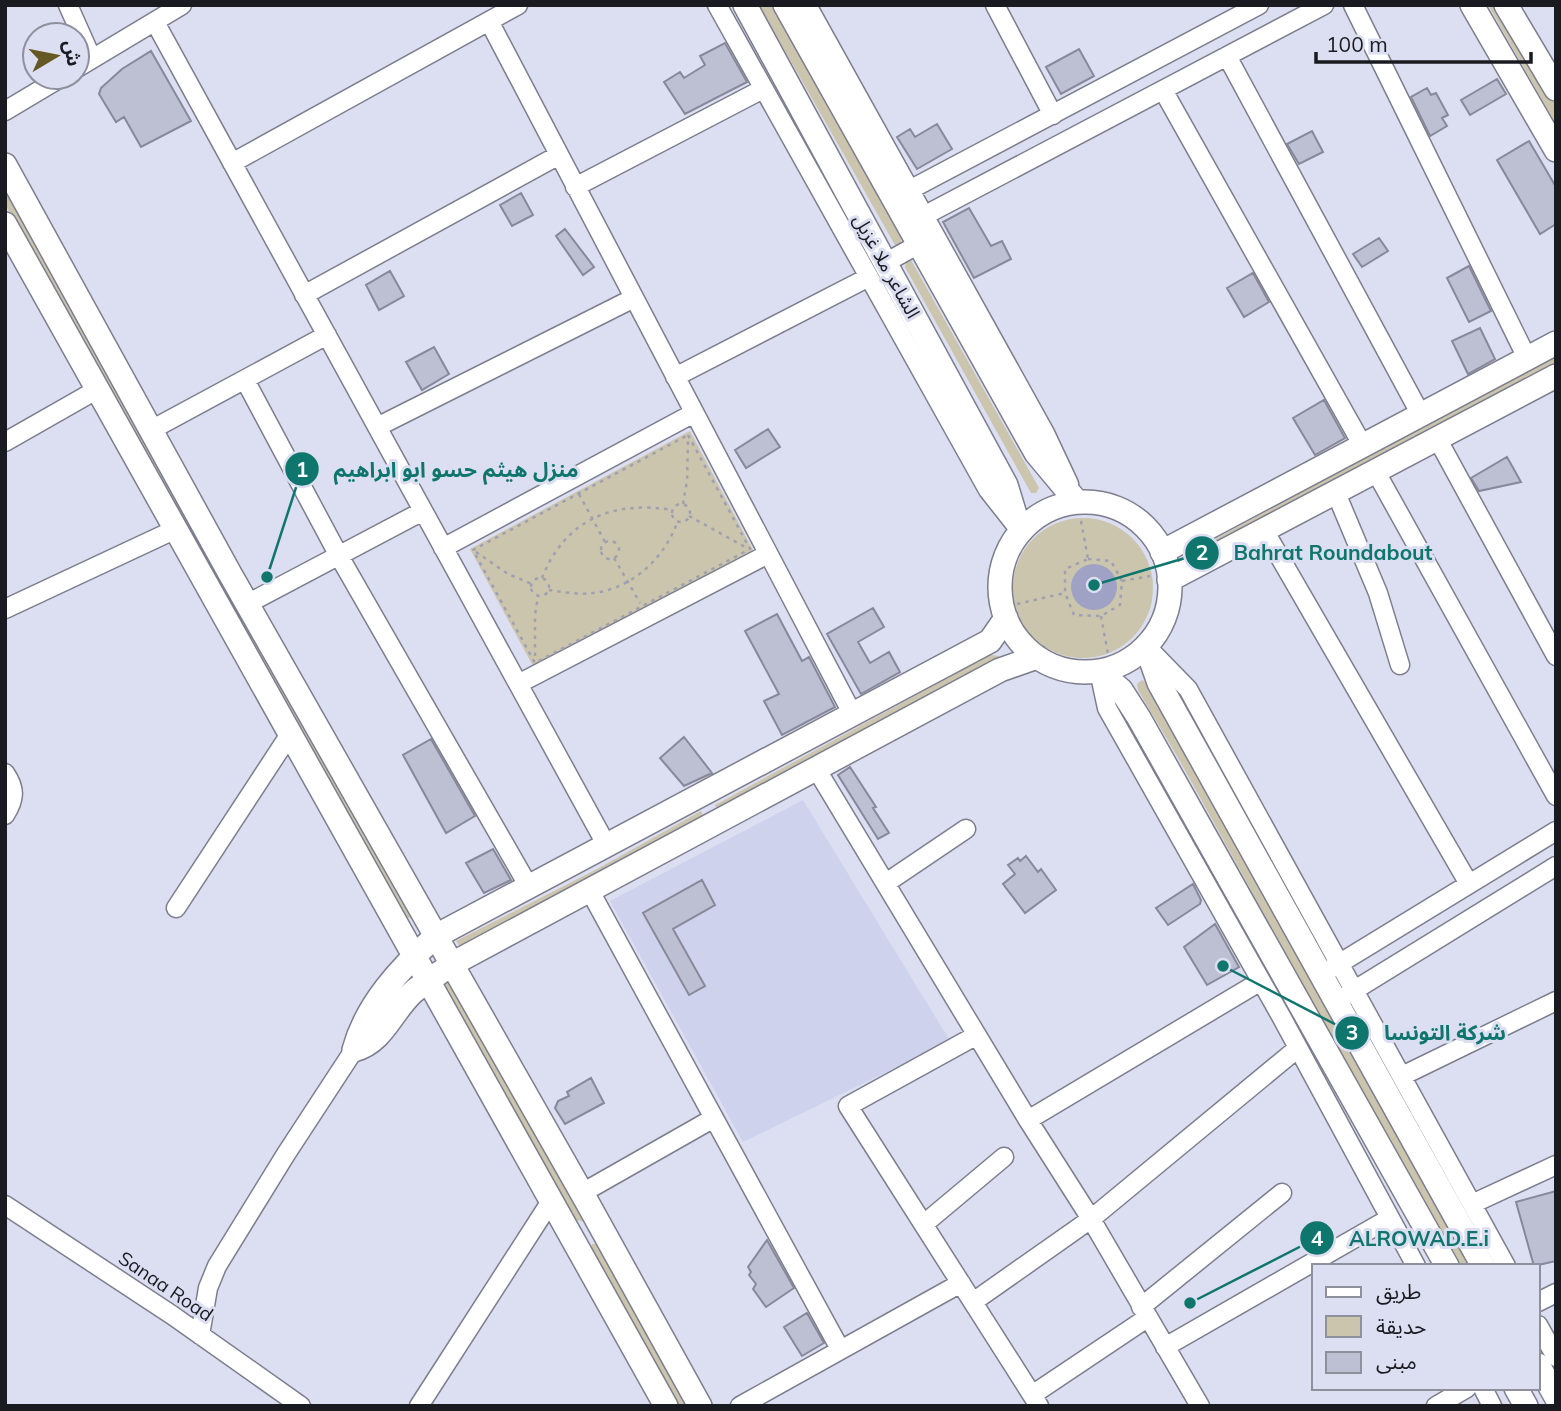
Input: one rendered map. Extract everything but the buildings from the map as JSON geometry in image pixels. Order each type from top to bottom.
[{"type":"main road","name":"الشاعر ملا غزيل","points":[[745,5],[877,270],[1006,485],[1020,531]]},
{"type":"main road","points":[[785,5],[902,194],[917,228],[1036,453],[1079,510]]},
{"type":"main road","points":[[1472,5],[1556,150]]},
{"type":"main road","points":[[1506,5],[1556,89]]},
{"type":"main road","points":[[5,165],[247,604],[700,1406]]},
{"type":"main road","points":[[5,224],[666,1406]]},
{"type":"main road","points":[[1162,552],[1556,343]]},
{"type":"main road","points":[[1161,578],[1264,530],[1553,383]]},
{"type":"main road","points":[[1098,503],[1118,508],[1136,519],[1151,534],[1162,552],[1161,578],[1168,604],[1160,626],[1146,646],[1132,657],[1117,666],[1104,663],[1078,672],[1056,667],[1037,657],[1018,640],[1010,611],[1000,596],[1001,573],[1008,551],[1020,531],[1038,516],[1055,507],[1079,510],[1098,503]]},
{"type":"main road","points":[[354,1050],[358,1036],[372,1011],[401,969],[436,936],[990,641],[1010,611]]},
{"type":"main road","points":[[1146,646],[1159,683],[1345,996],[1482,1264]]},
{"type":"main road","points":[[354,1050],[366,1046],[380,1034],[411,994],[452,964],[1000,670],[1037,657]]},
{"type":"main road","points":[[1104,663],[1139,718],[1446,1264]]},
{"type":"main road","points":[[701,796],[715,825]]},
{"type":"main road","points":[[573,1240],[600,1225]]},
{"type":"main road","points":[[1540,1369],[1556,1397]]},
{"type":"main road","points":[[1517,1390],[1526,1406]]},
{"type":"street","points":[[91,60],[182,5]]},
{"type":"street","points":[[232,163],[518,5]]},
{"type":"street","points":[[717,5],[764,89],[877,270]]},
{"type":"street","points":[[807,5],[902,194],[1259,5]]},
{"type":"street","points":[[995,5],[1053,115]]},
{"type":"street","points":[[675,377],[877,270],[917,228],[1163,90],[1324,5]]},
{"type":"street","points":[[1353,5],[1527,358]]},
{"type":"street","points":[[155,22],[607,846]]},
{"type":"street","points":[[489,22],[852,715]]},
{"type":"street","points":[[1227,56],[1421,415]]},
{"type":"street","points":[[575,187],[764,89]]},
{"type":"street","points":[[1163,90],[1363,446]]},
{"type":"street","points":[[5,111],[39,91]]},
{"type":"street","points":[[304,295],[559,155]]},
{"type":"street","points":[[377,428],[634,298]]},
{"type":"street","points":[[151,430],[327,335]]},
{"type":"street","points":[[245,380],[339,556],[528,887]]},
{"type":"street","points":[[5,442],[98,389]]},
{"type":"street","points":[[443,548],[694,413]]},
{"type":"street","points":[[1438,440],[1556,656]]},
{"type":"street","points":[[1376,472],[1556,796]]},
{"type":"street","points":[[1336,493],[1378,593],[1400,665]]},
{"type":"street","points":[[247,604],[423,512]]},
{"type":"street","points":[[5,609],[176,528]]},
{"type":"street","points":[[1264,530],[1469,884]]},
{"type":"street","points":[[518,684],[768,554]]},
{"type":"street","points":[[1104,663],[1107,708],[1261,981],[1415,1264]]},
{"type":"street","points":[[176,908],[290,734]]},
{"type":"street","points":[[817,770],[1028,1120],[1091,1219],[1200,1406]]},
{"type":"street","points":[[5,773],[13,784],[14,801],[5,815]]},
{"type":"street","points":[[886,883],[965,829]]},
{"type":"street","points":[[1330,969],[1556,831]]},
{"type":"street","points":[[1505,1264],[1402,1076],[1345,996],[1556,866]]},
{"type":"street","points":[[590,891],[841,1349]]},
{"type":"street","points":[[1028,1120],[1261,981]]},
{"type":"street","points":[[1402,1076],[1556,1001]]},
{"type":"street","points":[[977,1035],[848,1106],[1036,1400],[1144,1313],[1282,1193]]},
{"type":"street","points":[[973,1302],[1091,1219],[1298,1048]]},
{"type":"street","points":[[200,1335],[208,1289],[217,1266],[354,1050]]},
{"type":"street","points":[[582,1193],[714,1118]]},
{"type":"street","points":[[923,1224],[1004,1157]]},
{"type":"street","points":[[1472,1204],[1556,1165]]},
{"type":"street","points":[[419,1406],[551,1200]]},
{"type":"street","name":"Sanaa Road","points":[[5,1205],[302,1406]]},
{"type":"street","points":[[1165,1347],[1390,1218]]},
{"type":"street","points":[[740,1406],[961,1283]]},
{"type":"street","points":[[1540,1301],[1556,1293]]},
{"type":"street","points":[[1540,1329],[1549,1346]]},
{"type":"street","points":[[1436,1406],[1464,1390]]},
{"type":"path","points":[[473,550],[688,435]]},
{"type":"path","points":[[683,504],[687,481],[688,435]]},
{"type":"path","points":[[688,435],[750,550]]},
{"type":"path","points":[[578,492],[605,542]]},
{"type":"path","points":[[677,504],[683,504],[688,507],[689,516],[686,520],[678,521],[673,517],[672,510],[677,504]]},
{"type":"path","points":[[542,578],[564,539],[593,519],[632,506],[672,510]]},
{"type":"path","points":[[1079,510],[1088,559]]},
{"type":"path","points":[[689,516],[750,550]]},
{"type":"path","points":[[549,590],[592,594],[628,581],[648,567],[665,549],[678,521]]},
{"type":"path","points":[[612,541],[617,544],[619,553],[614,558],[602,555],[601,549],[605,542],[612,541]]},
{"type":"path","points":[[473,550],[508,574],[532,584]]},
{"type":"path","points":[[473,550],[535,663]]},
{"type":"path","points":[[535,663],[750,550]]},
{"type":"path","points":[[614,558],[643,608]]},
{"type":"path","points":[[1088,559],[1111,561],[1122,581],[1120,605],[1101,616],[1074,615],[1065,593],[1065,569],[1088,559]]},
{"type":"path","points":[[542,578],[547,582],[549,590],[545,595],[538,596],[532,592],[532,584],[536,579],[542,578]]},
{"type":"path","points":[[1122,581],[1161,578]]},
{"type":"path","points":[[1010,611],[1065,593]]},
{"type":"path","points":[[535,663],[535,615],[538,596]]},
{"type":"path","points":[[1101,616],[1104,663]]},
{"type":"shaded area","points":[[1094,564],[1103,565],[1110,571],[1116,578],[1116,596],[1110,603],[1103,609],[1094,610],[1085,609],[1078,603],[1072,596],[1071,587],[1072,578],[1078,571],[1085,565]]},
{"type":"shaded area","points":[[803,800],[950,1041],[743,1142],[610,901]]},
{"type":"green space","points":[[759,5],[771,5],[902,239],[899,245],[895,245]]},
{"type":"green space","points":[[1488,5],[1498,5],[1556,106],[1556,124]]},
{"type":"green space","points":[[5,185],[412,913],[411,918],[406,917],[5,204]]},
{"type":"green space","points":[[911,260],[1039,488],[1036,493],[1031,493],[905,267]]},
{"type":"green space","points":[[1556,355],[1556,365],[1203,550],[1206,544]]},
{"type":"green space","points":[[690,431],[753,550],[534,668],[470,549]]},
{"type":"green space","points":[[1083,518],[1110,523],[1133,538],[1148,561],[1153,588],[1148,615],[1133,638],[1110,653],[1083,658],[1056,653],[1033,638],[1018,615],[1013,588],[1018,561],[1033,538],[1056,523]]},
{"type":"green space","points":[[990,655],[999,656],[992,666],[718,814],[715,805]]},
{"type":"green space","points":[[1142,680],[1147,684],[1470,1264],[1457,1264],[1137,684]]},
{"type":"green space","points":[[701,811],[704,818],[461,948],[456,941],[597,869]]},
{"type":"green space","points":[[449,975],[583,1214],[583,1221],[574,1220],[441,981]]},
{"type":"green space","points":[[592,1244],[598,1244],[688,1406],[679,1406],[591,1248]]},
{"type":"place","name":"منزل هيثم حسو ابو ابراهيم","points":[[267,577]]},
{"type":"place","name":"Bahrat Roundabout","points":[[1094,585]]},
{"type":"place","name":"شركة التونسا","points":[[1223,966]]},
{"type":"place","name":"ALROWAD.E.i","points":[[1190,1303]]}]
